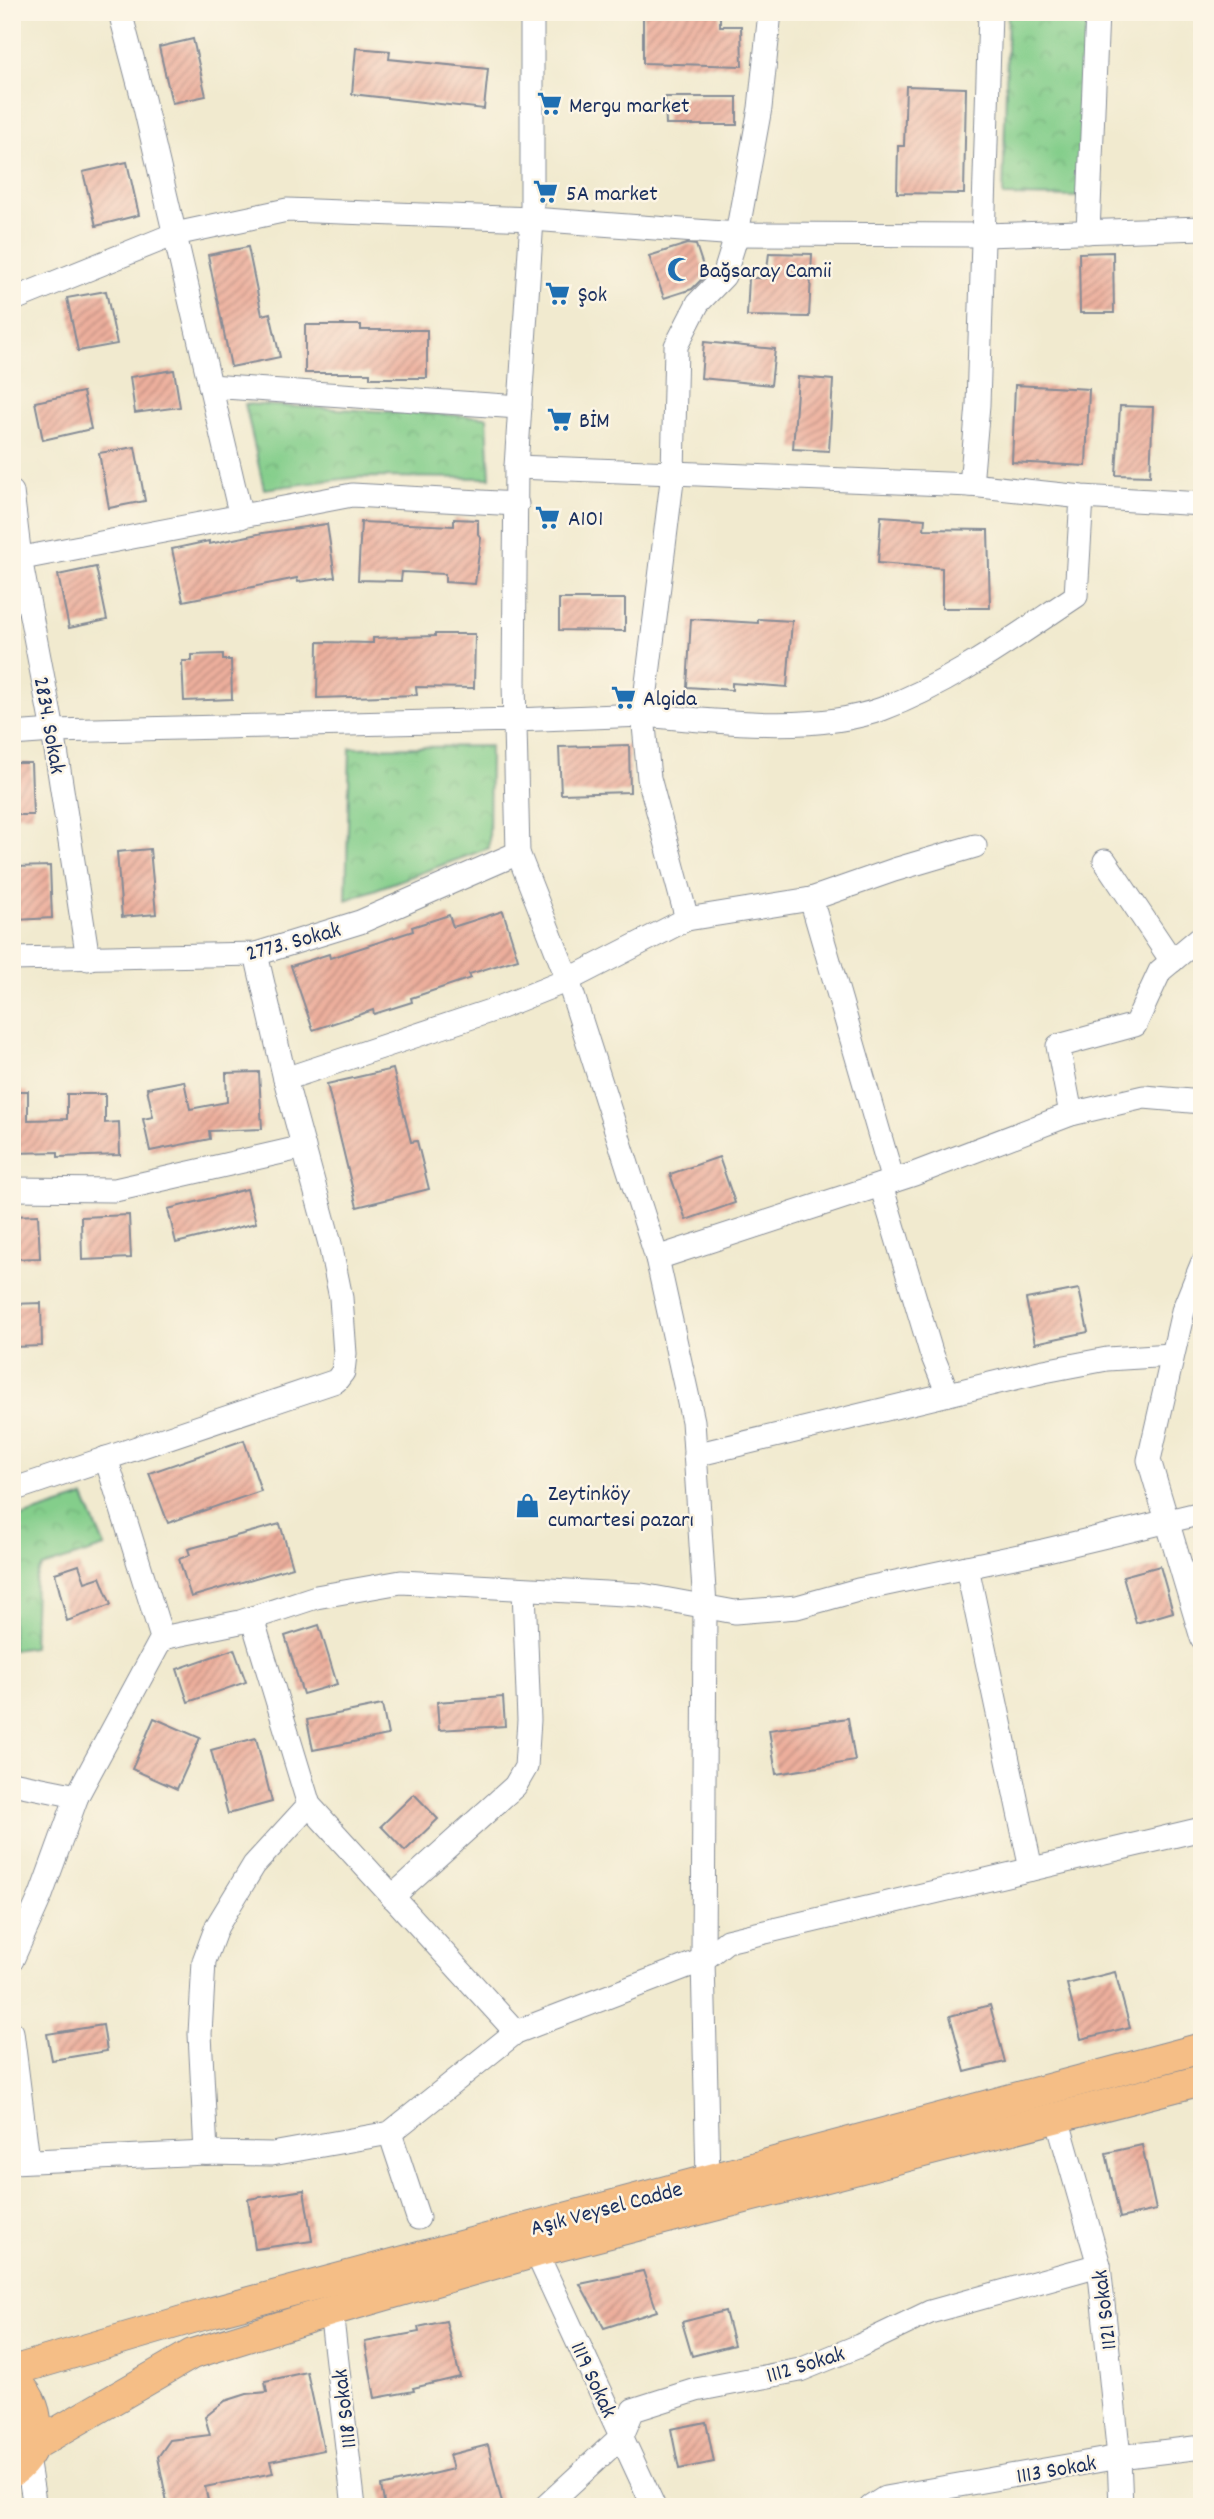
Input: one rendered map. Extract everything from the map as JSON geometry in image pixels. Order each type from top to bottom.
[{"type":"main road","name":"Aşık Veysel Cadde","points":[[12,2371],[213,2312],[1202,2048]]},
{"type":"main road","name":"Aşık Veysel Cadde","points":[[24,2459],[192,2354],[536,2252],[1202,2080]]},
{"type":"main road","points":[[12,2379],[26,2392],[37,2418],[37,2433],[24,2459]]},
{"type":"street","points":[[120,12],[241,517]]},
{"type":"street","points":[[532,12],[532,219],[516,467],[515,720],[518,853],[568,980],[657,1258],[693,1421],[705,1606],[703,1961],[708,2179]]},
{"type":"street","points":[[687,919],[649,778],[643,715],[673,473],[676,346],[698,303],[724,275],[737,234],[760,108],[770,12]]},
{"type":"street","points":[[971,485],[978,405],[990,12]]},
{"type":"street","points":[[1088,232],[1097,12]]},
{"type":"street","points":[[12,300],[175,234],[287,210],[532,219],[737,234],[984,235],[1202,228]]},
{"type":"street","points":[[211,386],[520,407]]},
{"type":"street","points":[[516,467],[971,485],[1202,504]]},
{"type":"street","name":"2834. Sokak","points":[[12,492],[16,559],[53,731],[88,959]]},
{"type":"street","points":[[16,559],[352,495],[517,504]]},
{"type":"street","points":[[12,734],[643,715],[748,724],[835,720],[880,709],[942,683],[1076,596],[1082,496]]},
{"type":"street","points":[[285,1079],[496,1009],[568,980],[687,919],[811,899],[975,846]]},
{"type":"street","name":"2773. Sokak","points":[[12,959],[256,954],[360,922],[518,853]]},
{"type":"street","points":[[1105,861],[1172,961]]},
{"type":"street","points":[[811,899],[931,1352],[948,1394]]},
{"type":"street","points":[[1071,1114],[1058,1046],[1135,1026],[1160,971],[1202,936]]},
{"type":"street","points":[[12,1490],[336,1381],[343,1372],[345,1354],[341,1298],[330,1244],[285,1079],[256,954]]},
{"type":"street","points":[[657,1258],[887,1183],[1071,1114],[1144,1097],[1202,1102]]},
{"type":"street","points":[[12,1189],[115,1190],[304,1147]]},
{"type":"street","points":[[1202,1264],[1193,1311],[1172,1355],[1149,1460],[1202,1639]]},
{"type":"street","points":[[695,1455],[1044,1371],[1107,1359],[1172,1355]]},
{"type":"street","points":[[12,1960],[41,1895],[77,1796],[162,1638],[106,1458]]},
{"type":"street","points":[[162,1638],[252,1618],[316,1597],[401,1582],[642,1595],[735,1612],[797,1607],[858,1590],[1202,1513]]},
{"type":"street","points":[[967,1567],[1031,1869]]},
{"type":"street","points":[[392,1897],[515,1786],[526,1767],[529,1720],[524,1590]]},
{"type":"street","points":[[252,1618],[309,1805],[516,2032]]},
{"type":"street","points":[[12,1783],[77,1796]]},
{"type":"street","points":[[206,2153],[200,2034],[204,1961],[217,1926],[254,1865],[309,1805]]},
{"type":"street","points":[[12,2032],[20,2161],[206,2153],[272,2154],[390,2133],[516,2032],[703,1961],[727,1941],[1202,1829]]},
{"type":"street","name":"1121 Sokak","points":[[1057,2118],[1099,2265],[1119,2457],[1121,2507]]},
{"type":"street","points":[[390,2133],[418,2218]]},
{"type":"street","name":"1119 Sokak","points":[[536,2252],[654,2507]]},
{"type":"street","name":"1112 Sokak","points":[[545,2507],[622,2436],[634,2410],[696,2390],[800,2370],[859,2346],[930,2312],[1099,2265]]},
{"type":"street","name":"1118 Sokak","points":[[331,2311],[354,2507]]},
{"type":"street","name":"1113 Sokak","points":[[871,2507],[885,2498],[1119,2457],[1202,2447]]},
{"type":"street","points":[[24,2459],[35,2507]]},
{"type":"green space","points":[[1008,12],[1088,12],[1081,197],[1003,196]]},
{"type":"green space","points":[[245,404],[487,417],[490,478],[358,477],[264,489]]},
{"type":"green space","points":[[490,746],[489,848],[346,900],[350,748]]},
{"type":"green space","points":[[84,1497],[105,1547],[42,1567],[35,1581],[33,1647],[12,1650],[12,1520]]},
{"type":"building","points":[[643,12],[720,12],[720,26],[741,26],[742,66],[643,63]]},
{"type":"building","points":[[193,39],[206,96],[172,103],[159,47]]},
{"type":"building","points":[[356,48],[390,51],[389,59],[488,69],[484,109],[352,94]]},
{"type":"building","points":[[906,86],[966,88],[964,194],[897,193],[898,146],[904,146]]},
{"type":"building","points":[[665,97],[737,97],[737,125],[666,125]]},
{"type":"building","points":[[127,162],[139,215],[96,226],[83,172]]},
{"type":"building","name":"Bağsaray Camii","points":[[687,244],[696,245],[706,275],[692,289],[664,298],[649,256]]},
{"type":"building","points":[[248,247],[262,315],[270,313],[280,357],[231,367],[208,255]]},
{"type":"building","points":[[1113,252],[1114,313],[1080,313],[1079,253]]},
{"type":"building","points":[[769,253],[812,254],[809,317],[747,316],[749,278],[766,278]]},
{"type":"building","points":[[106,291],[117,344],[78,351],[67,298]]},
{"type":"building","points":[[305,325],[361,325],[361,330],[427,330],[427,378],[370,378],[370,373],[305,373]]},
{"type":"building","points":[[704,342],[775,349],[771,385],[701,378]]},
{"type":"building","points":[[174,370],[180,407],[135,413],[130,377]]},
{"type":"building","points":[[798,377],[833,380],[829,451],[793,449]]},
{"type":"building","points":[[1015,385],[1089,389],[1086,466],[1012,462]]},
{"type":"building","points":[[83,392],[91,429],[43,440],[35,402]]},
{"type":"building","points":[[1120,406],[1153,407],[1150,476],[1116,475]]},
{"type":"building","points":[[135,447],[145,501],[109,508],[99,453]]},
{"type":"building","points":[[881,516],[925,519],[924,529],[988,530],[990,608],[942,608],[942,568],[878,563]]},
{"type":"building","points":[[454,519],[478,520],[478,534],[481,538],[475,584],[445,582],[445,574],[402,572],[401,581],[358,580],[361,522],[454,526]]},
{"type":"building","points":[[327,524],[335,577],[298,582],[297,578],[183,601],[172,549]]},
{"type":"building","points":[[96,567],[107,620],[69,628],[58,575]]},
{"type":"building","points":[[559,599],[625,599],[625,631],[559,630]]},
{"type":"building","points":[[691,619],[758,623],[758,619],[792,621],[787,687],[732,683],[732,690],[687,687]]},
{"type":"building","points":[[475,634],[474,688],[416,687],[417,695],[317,698],[318,642],[373,643],[373,638]]},
{"type":"building","points":[[223,654],[223,660],[231,660],[232,699],[184,701],[182,661],[192,661],[192,655]]},
{"type":"building","points":[[629,745],[630,792],[561,794],[559,747]]},
{"type":"building","points":[[12,763],[31,763],[33,815],[12,815]]},
{"type":"building","points":[[150,849],[156,914],[122,917],[117,852]]},
{"type":"building","points":[[50,866],[52,918],[16,920],[13,867]]},
{"type":"building","points":[[503,911],[518,959],[469,974],[471,978],[411,998],[412,1002],[374,1014],[373,1010],[313,1030],[291,966],[329,954],[330,958],[413,931],[412,927],[449,915],[453,927]]},
{"type":"building","points":[[393,1069],[411,1142],[417,1141],[429,1189],[357,1207],[327,1084]]},
{"type":"building","points":[[259,1072],[262,1129],[209,1131],[210,1139],[150,1151],[143,1119],[153,1117],[147,1088],[184,1081],[190,1109],[227,1102],[226,1073]]},
{"type":"building","points":[[12,1091],[28,1091],[28,1120],[67,1119],[67,1094],[105,1094],[105,1123],[119,1122],[120,1155],[58,1157],[58,1152],[12,1153]]},
{"type":"building","points":[[719,1157],[735,1203],[686,1220],[670,1174]]},
{"type":"building","points":[[247,1189],[256,1223],[176,1243],[168,1209]]},
{"type":"building","points":[[38,1215],[40,1258],[12,1259],[12,1216]]},
{"type":"building","points":[[129,1215],[131,1258],[82,1260],[81,1217]]},
{"type":"building","points":[[1079,1289],[1088,1332],[1035,1343],[1026,1299]]},
{"type":"building","points":[[41,1303],[42,1346],[12,1347],[12,1304]]},
{"type":"building","points":[[244,1440],[261,1491],[168,1523],[149,1473]]},
{"type":"building","points":[[280,1524],[293,1567],[191,1597],[179,1559],[190,1555],[188,1549]]},
{"type":"building","points":[[79,1565],[85,1582],[100,1577],[111,1605],[67,1621],[55,1573]]},
{"type":"building","points":[[1160,1566],[1173,1612],[1136,1623],[1123,1576]]},
{"type":"building","points":[[319,1625],[337,1684],[303,1694],[285,1636]]},
{"type":"building","points":[[234,1649],[246,1682],[188,1702],[177,1669]]},
{"type":"building","points":[[503,1697],[505,1726],[439,1730],[437,1702]]},
{"type":"building","points":[[382,1705],[388,1735],[313,1750],[307,1720]]},
{"type":"building","points":[[154,1718],[200,1738],[177,1789],[132,1769]]},
{"type":"building","points":[[848,1718],[855,1761],[776,1774],[769,1730]]},
{"type":"building","points":[[256,1738],[272,1802],[228,1814],[211,1750]]},
{"type":"building","points":[[414,1794],[438,1819],[405,1851],[381,1826]]},
{"type":"building","points":[[1115,1972],[1130,2027],[1081,2039],[1067,1984]]},
{"type":"building","points":[[990,2005],[1005,2062],[965,2072],[950,2016]]},
{"type":"building","points":[[103,2025],[107,2051],[52,2060],[47,2034]]},
{"type":"building","points":[[1142,2145],[1156,2210],[1120,2218],[1106,2153]]},
{"type":"building","points":[[304,2190],[312,2241],[255,2249],[248,2199]]},
{"type":"building","points":[[643,2271],[657,2311],[604,2328],[580,2284]]},
{"type":"building","points":[[725,2311],[734,2345],[692,2356],[682,2322]]},
{"type":"building","points":[[446,2321],[460,2377],[413,2388],[414,2391],[375,2398],[365,2342],[419,2332],[418,2327]]},
{"type":"building","points":[[307,2372],[324,2450],[270,2461],[273,2473],[205,2487],[208,2500],[168,2507],[158,2457],[170,2440],[210,2435],[205,2417],[225,2401],[247,2394],[267,2392],[265,2381]]},
{"type":"building","points":[[706,2422],[714,2462],[679,2469],[671,2429]]},
{"type":"building","points":[[488,2445],[503,2507],[385,2507],[381,2486],[453,2469],[449,2455]]},
{"type":"place","name":"Mergu market","points":[[549,104]]},
{"type":"place","name":"5A market","points":[[546,192]]},
{"type":"place","name":"Bağsaray Camii","points":[[679,269]]},
{"type":"place","name":"Şok","points":[[558,293]]},
{"type":"place","name":"BİM","points":[[559,419]]},
{"type":"place","name":"A101","points":[[548,517]]},
{"type":"place","name":"Algida","points":[[623,697]]},
{"type":"place","name":"Zeytinköy cumartesi pazarı","points":[[528,1505]]}]
